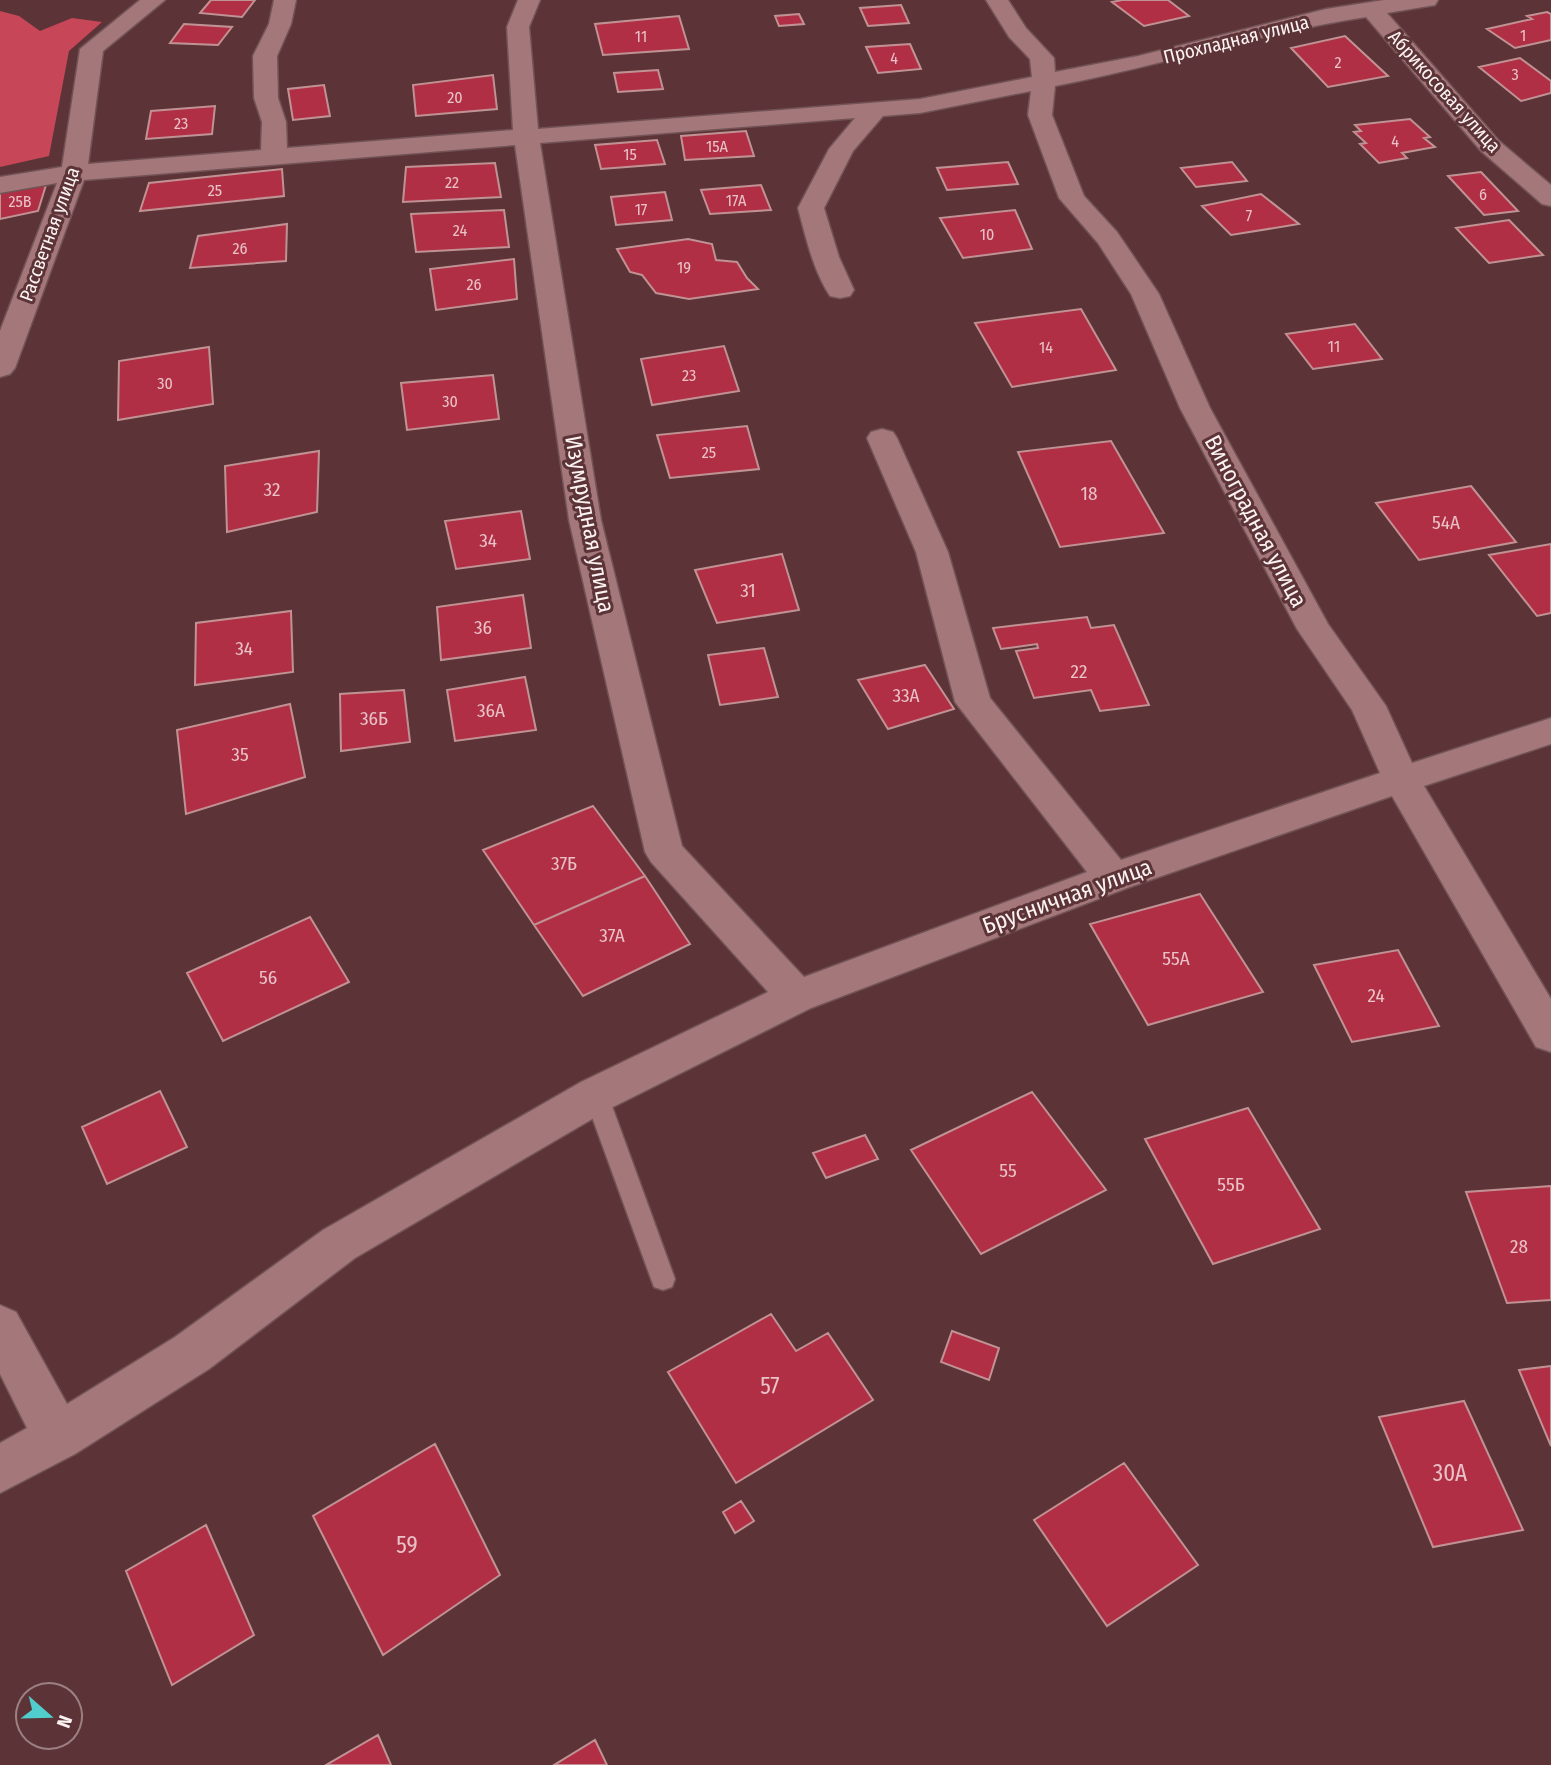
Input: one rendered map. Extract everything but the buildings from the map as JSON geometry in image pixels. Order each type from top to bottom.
[{"type":"street","name":"Рассветная улица","points":[[0,368],[74,173],[92,48],[154,0]]},
{"type":"street","points":[[274,158],[274,122],[266,98],[265,56],[279,24],[285,0]]},
{"type":"street","name":"Изумрудная улица","points":[[529,0],[518,27],[526,136],[585,520],[664,852],[797,996]]},
{"type":"street","name":"Виноградная улица","points":[[997,0],[1017,32],[1042,58],[1044,81],[1040,115],[1072,198],[1108,238],[1145,293],[1195,408],[1314,629],[1368,706],[1402,780],[1551,1035]]},
{"type":"street","name":"Прохладная улица","points":[[0,185],[74,173],[920,106],[1139,63],[1326,16],[1427,0]]},
{"type":"street","name":"Абрикосовая улица","points":[[1372,9],[1490,146],[1551,198]]},
{"type":"street","points":[[840,290],[825,257],[811,208],[842,149],[876,109]]},
{"type":"street","points":[[882,438],[932,552],[972,702],[1113,878]]},
{"type":"street","name":"Брусничная улица","points":[[0,1469],[58,1437],[192,1353],[339,1244],[596,1095],[797,996],[1113,878],[1320,806],[1551,731]]},
{"type":"street","points":[[0,1327],[58,1437]]},
{"type":"lane","points":[[596,1095],[663,1279]]},
{"type":"shaded area","points":[[0,11],[19,16],[40,31],[72,18],[102,22],[69,51],[49,156],[0,167]]}]
